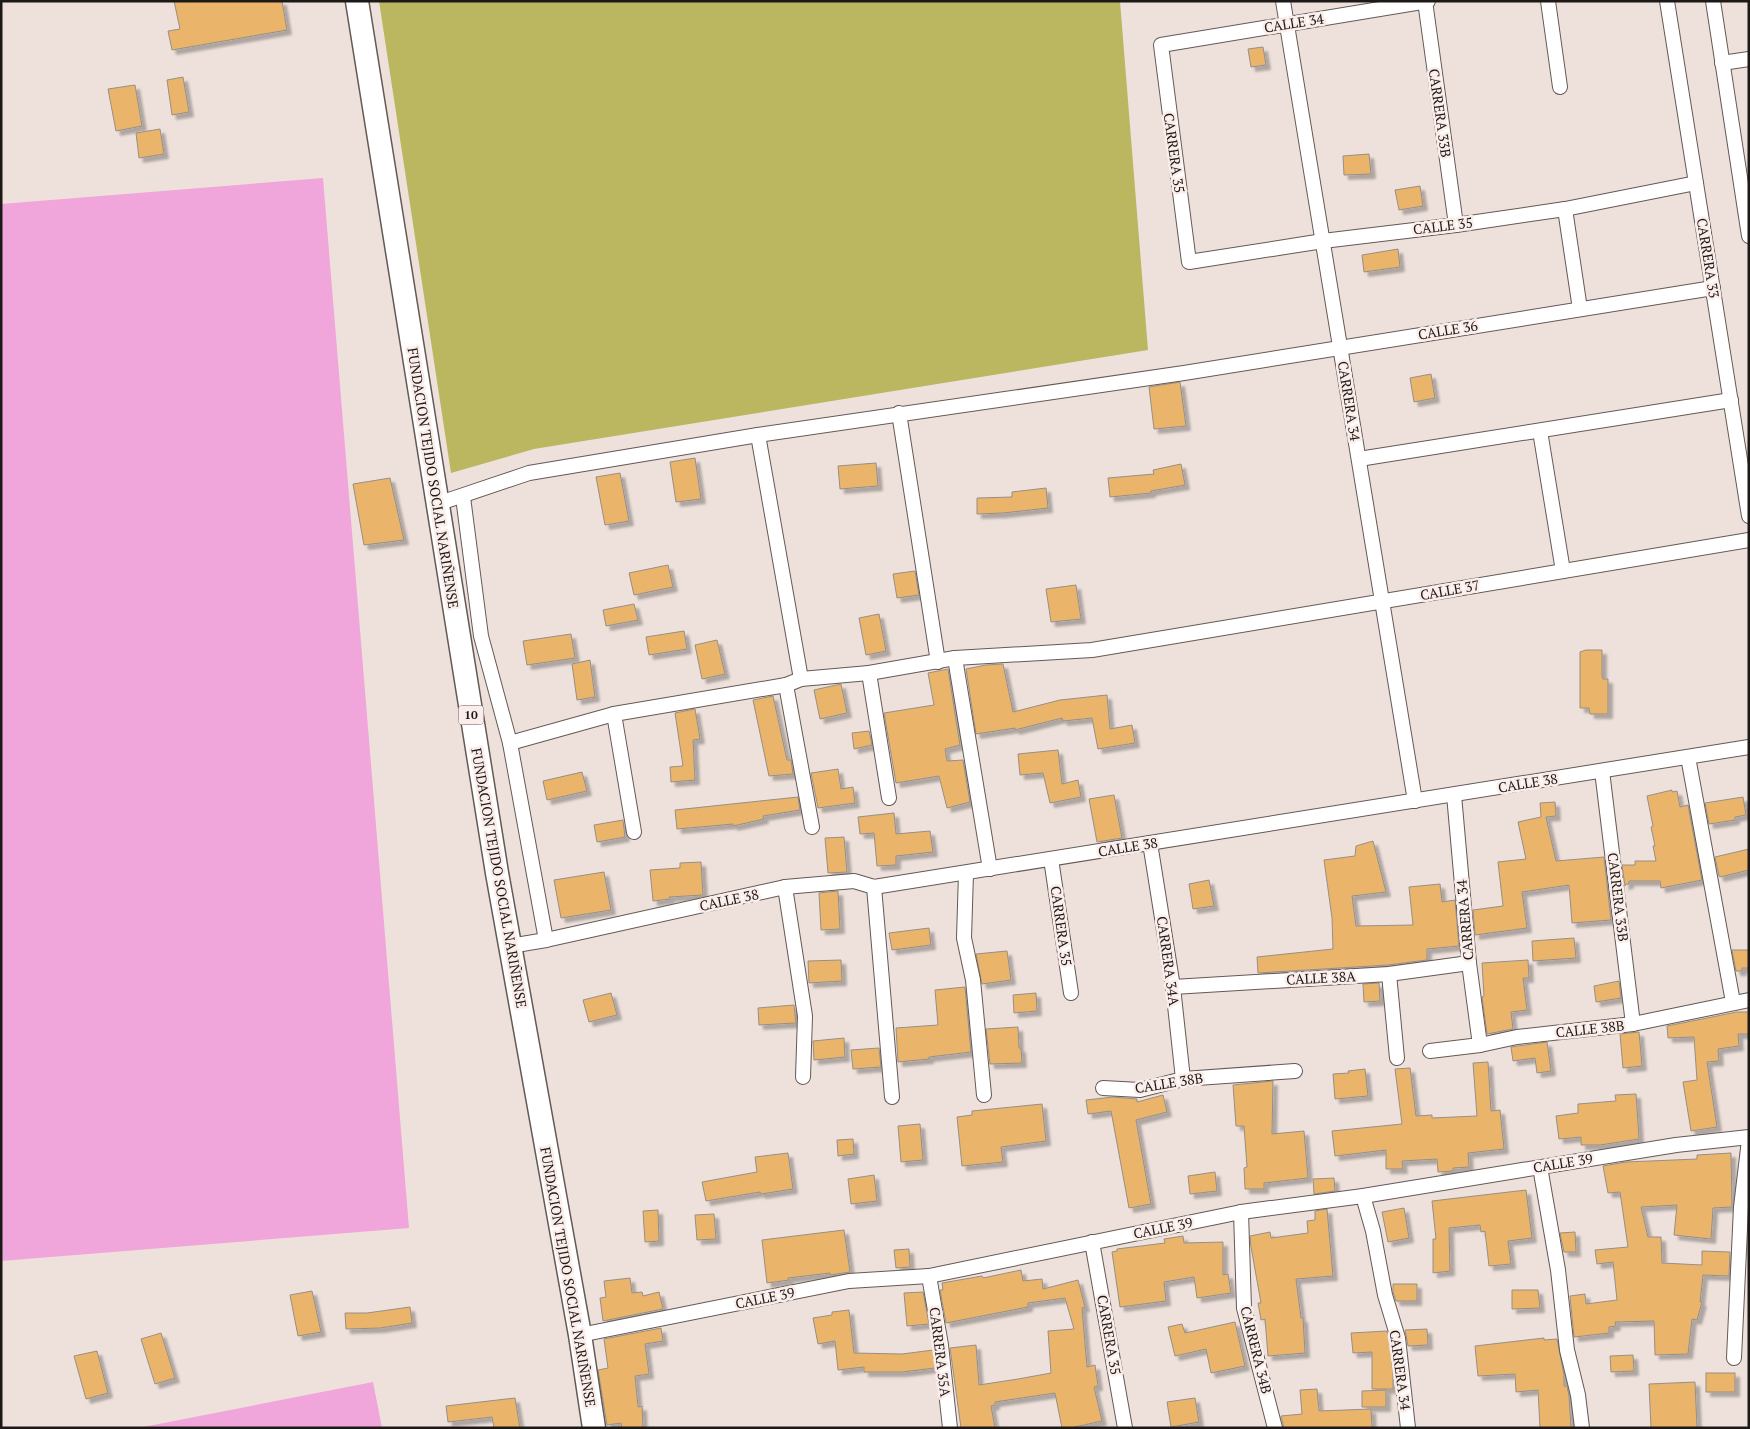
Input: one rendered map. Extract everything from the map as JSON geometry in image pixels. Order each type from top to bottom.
[{"type":"main road","name":"FUNDACION TEJIDO SOCIAL NARIÑENSE","points":[[357,1],[510,946],[580,1335],[594,1428]]},
{"type":"street","name":"CARRERA 34","points":[[1283,1],[1415,801]]},
{"type":"street","name":"CALLE 34","points":[[1161,45],[1426,1]]},
{"type":"street","name":"CARRERA 33B","points":[[1426,1],[1456,225]]},
{"type":"street","points":[[1548,1],[1560,87]]},
{"type":"street","name":"CARRERA 33","points":[[1667,1],[1749,516]]},
{"type":"street","points":[[1713,1],[1749,236]]},
{"type":"street","name":"CARRERA 35","points":[[1161,45],[1189,262]]},
{"type":"street","points":[[1722,63],[1749,59]]},
{"type":"street","name":"CALLE 35","points":[[1189,262],[1322,241],[1456,225],[1565,208],[1696,183]]},
{"type":"street","points":[[1565,208],[1580,309]]},
{"type":"street","name":"CALLE 36","points":[[437,504],[529,473],[899,413],[1184,373],[1713,288]]},
{"type":"street","points":[[1359,459],[1731,400]]},
{"type":"street","points":[[899,413],[938,662]]},
{"type":"street","points":[[1540,431],[1563,571]]},
{"type":"street","points":[[758,435],[801,679]]},
{"type":"street","points":[[463,496],[481,636],[510,743],[546,940]]},
{"type":"street","name":"CALLE 37","points":[[510,743],[614,714],[786,685],[801,679],[869,672],[955,658],[1092,650],[1749,540]]},
{"type":"street","points":[[955,658],[990,869]]},
{"type":"street","points":[[869,672],[889,798]]},
{"type":"street","points":[[786,685],[812,827]]},
{"type":"street","points":[[614,714],[634,832]]},
{"type":"street","name":"CALLE 38","points":[[510,946],[546,940],[785,888],[854,880],[874,888],[1749,747]]},
{"type":"street","points":[[1688,757],[1733,1002]]},
{"type":"street","name":"CARRERA 33B","points":[[1602,771],[1633,1024]]},
{"type":"street","name":"CARRERA 34","points":[[1454,795],[1469,964],[1480,1046]]},
{"type":"street","name":"CARRERA 34A","points":[[1150,843],[1173,987],[1183,1079]]},
{"type":"street","name":"CARRERA 35","points":[[1051,859],[1071,993]]},
{"type":"street","points":[[966,873],[964,938],[974,980],[984,1095]]},
{"type":"street","points":[[785,888],[805,1016],[803,1077]]},
{"type":"street","points":[[874,888],[892,1097]]},
{"type":"street","name":"CALLE 38A","points":[[1173,987],[1389,974],[1469,964]]},
{"type":"street","points":[[1389,974],[1397,1058]]},
{"type":"street","name":"CALLE 38B","points":[[1430,1051],[1480,1046],[1516,1036],[1633,1024],[1749,1000]]},
{"type":"street","name":"CALLE 38B","points":[[1103,1088],[1140,1090],[1183,1079],[1294,1071]]},
{"type":"street","points":[[1734,1358],[1741,1207],[1749,1139]]},
{"type":"street","name":"CALLE 39","points":[[580,1335],[849,1281],[930,1276],[1241,1212],[1363,1196],[1676,1146],[1749,1139]]},
{"type":"street","points":[[1540,1167],[1558,1270],[1567,1350],[1578,1395],[1582,1428]]},
{"type":"street","name":"CARRERA 34","points":[[1363,1196],[1374,1231],[1385,1294],[1398,1338],[1408,1428]]},
{"type":"street","name":"CARRERA 34B","points":[[1241,1212],[1244,1308],[1275,1428]]},
{"type":"street","name":"CARRERA 35","points":[[1092,1242],[1125,1428]]},
{"type":"street","name":"CARRERA 35A","points":[[930,1276],[941,1345],[950,1428]]},
{"type":"shaded area","points":[[379,1],[1120,1],[1148,350],[534,449],[451,473]]},
{"type":"shaded area","points":[[323,178],[409,1228],[1,1261],[1,204]]},
{"type":"shaded area","points":[[373,1382],[382,1428],[138,1428]]},
{"type":"building","points":[[174,1],[282,1],[287,30],[172,50],[168,31],[180,29]]},
{"type":"building","points":[[1263,47],[1266,65],[1251,67],[1248,49]]},
{"type":"building","points":[[183,77],[189,112],[172,115],[167,80]]},
{"type":"building","points":[[135,85],[142,126],[116,131],[108,89]]},
{"type":"building","points":[[160,129],[164,154],[139,158],[136,133]]},
{"type":"building","points":[[1369,154],[1371,174],[1344,175],[1343,156]]},
{"type":"building","points":[[1420,186],[1423,206],[1399,210],[1395,190]]},
{"type":"building","points":[[1398,249],[1400,267],[1364,272],[1362,255]]},
{"type":"building","points":[[1431,374],[1435,398],[1414,402],[1410,378]]},
{"type":"building","points":[[1180,382],[1186,426],[1154,429],[1149,387]]},
{"type":"building","points":[[695,458],[701,499],[676,502],[670,462]]},
{"type":"building","points":[[876,463],[878,486],[840,489],[838,466]]},
{"type":"building","points":[[1181,464],[1185,485],[1151,491],[1151,493],[1110,497],[1108,478],[1154,474],[1153,470]]},
{"type":"building","points":[[620,473],[629,521],[605,525],[596,477]]},
{"type":"building","points":[[390,478],[404,540],[364,545],[353,484]]},
{"type":"building","points":[[1046,488],[1048,508],[977,514],[977,498],[1012,497],[1012,492]]},
{"type":"building","points":[[668,565],[673,587],[634,595],[629,573]]},
{"type":"building","points":[[915,571],[919,595],[897,598],[893,574]]},
{"type":"building","points":[[1076,585],[1081,619],[1051,622],[1046,589]]},
{"type":"building","points":[[634,604],[638,620],[606,626],[603,610]]},
{"type":"building","points":[[879,614],[886,651],[866,655],[859,618]]},
{"type":"building","points":[[684,631],[687,649],[649,655],[646,637]]},
{"type":"building","points":[[571,634],[575,658],[527,665],[523,641]]},
{"type":"building","points":[[717,640],[725,674],[702,679],[695,645]]},
{"type":"building","points":[[1602,650],[1602,675],[1603,679],[1608,679],[1608,714],[1590,714],[1589,708],[1580,708],[1580,652]]},
{"type":"building","points":[[590,660],[595,697],[577,700],[572,664]]},
{"type":"building","points":[[1003,664],[1013,712],[1060,700],[1107,695],[1110,729],[1132,725],[1135,743],[1098,749],[1092,718],[1063,721],[1062,718],[1015,730],[1015,728],[976,734],[966,669]]},
{"type":"building","points":[[948,669],[960,745],[945,749],[947,761],[963,760],[970,802],[947,808],[939,776],[896,783],[884,713],[934,705],[928,673]]},
{"type":"building","points":[[841,684],[847,713],[820,719],[814,690]]},
{"type":"building","points":[[773,696],[787,760],[791,760],[793,774],[769,776],[753,700]]},
{"type":"building","points":[[695,709],[700,739],[693,740],[695,780],[671,782],[670,767],[683,766],[675,713]]},
{"type":"building","points":[[869,731],[872,745],[854,749],[852,733]]},
{"type":"building","points":[[1058,750],[1062,784],[1078,780],[1081,797],[1050,803],[1043,773],[1020,775],[1018,754]]},
{"type":"building","points":[[838,769],[841,789],[853,787],[855,803],[818,808],[811,773]]},
{"type":"building","points":[[582,772],[587,791],[547,800],[543,781]]},
{"type":"building","points":[[1672,790],[1672,792],[1677,791],[1680,807],[1688,805],[1702,880],[1661,888],[1660,881],[1629,881],[1629,884],[1625,886],[1622,865],[1635,865],[1635,861],[1656,861],[1651,827],[1653,826],[1647,796]]},
{"type":"building","points":[[1114,795],[1122,838],[1097,842],[1089,799]]},
{"type":"building","points":[[798,797],[800,810],[763,816],[764,819],[733,826],[733,824],[677,829],[675,810]]},
{"type":"building","points":[[1743,797],[1746,815],[1735,817],[1735,820],[1709,824],[1705,803]]},
{"type":"building","points":[[1555,802],[1556,816],[1546,817],[1556,861],[1604,857],[1611,920],[1572,923],[1569,885],[1522,892],[1527,928],[1475,935],[1473,910],[1503,906],[1498,862],[1526,859],[1518,822],[1541,817],[1540,803]]},
{"type":"building","points":[[894,813],[896,834],[930,831],[933,852],[896,856],[896,865],[877,866],[874,833],[860,834],[858,817]]},
{"type":"building","points":[[623,820],[625,837],[597,842],[594,825]]},
{"type":"building","points":[[844,837],[847,872],[828,873],[825,838]]},
{"type":"building","points":[[1373,841],[1386,892],[1352,896],[1356,926],[1413,925],[1409,887],[1440,884],[1442,902],[1455,900],[1459,946],[1427,949],[1427,960],[1388,965],[1258,973],[1257,957],[1333,949],[1332,918],[1324,860],[1355,856],[1356,846]]},
{"type":"building","points":[[1749,849],[1749,870],[1719,876],[1715,857]]},
{"type":"building","points":[[701,862],[703,895],[669,897],[670,899],[653,901],[650,870],[680,868],[680,863]]},
{"type":"building","points":[[604,872],[611,910],[561,918],[554,880]]},
{"type":"building","points":[[1209,880],[1214,906],[1193,909],[1189,884]]},
{"type":"building","points":[[838,891],[840,929],[821,930],[819,893]]},
{"type":"building","points":[[929,928],[931,945],[892,950],[889,933]]},
{"type":"building","points":[[1574,938],[1576,958],[1533,961],[1532,941]]},
{"type":"building","points":[[1732,950],[1749,950],[1749,968],[1742,968],[1742,971],[1736,971]]},
{"type":"building","points":[[1007,951],[1011,980],[982,984],[976,954]]},
{"type":"building","points":[[841,960],[842,981],[809,983],[808,961]]},
{"type":"building","points":[[1528,960],[1529,978],[1523,978],[1527,1010],[1511,1012],[1513,1029],[1487,1034],[1482,997],[1484,996],[1482,963]]},
{"type":"building","points":[[1619,981],[1621,998],[1596,1002],[1594,986]]},
{"type":"building","points":[[1379,983],[1380,1001],[1364,1002],[1363,984]]},
{"type":"building","points":[[965,987],[971,1052],[898,1062],[896,1028],[938,1025],[935,990]]},
{"type":"building","points":[[611,993],[617,1015],[589,1022],[583,1000]]},
{"type":"building","points":[[1036,993],[1037,1011],[1014,1013],[1013,995]]},
{"type":"building","points":[[794,1005],[796,1023],[759,1025],[758,1008]]},
{"type":"building","points":[[1737,1012],[1749,1012],[1749,1034],[1738,1034],[1739,1046],[1718,1049],[1719,1061],[1707,1062],[1717,1127],[1691,1131],[1683,1082],[1697,1080],[1694,1037],[1668,1038],[1667,1026]]},
{"type":"building","points":[[1018,1027],[1022,1063],[990,1064],[986,1029]]},
{"type":"building","points":[[1639,1032],[1642,1066],[1623,1068],[1620,1034]]},
{"type":"building","points":[[844,1038],[845,1057],[814,1060],[813,1041]]},
{"type":"building","points":[[1547,1042],[1551,1071],[1537,1073],[1535,1058],[1513,1061],[1511,1047]]},
{"type":"building","points":[[879,1048],[881,1067],[853,1069],[851,1050]]},
{"type":"building","points":[[1488,1062],[1491,1111],[1500,1110],[1504,1149],[1468,1153],[1469,1167],[1453,1168],[1453,1171],[1438,1172],[1437,1159],[1402,1161],[1403,1169],[1386,1169],[1386,1150],[1335,1156],[1332,1131],[1402,1124],[1395,1069],[1410,1068],[1416,1116],[1432,1115],[1432,1118],[1477,1116],[1473,1063]]},
{"type":"building","points":[[1365,1069],[1368,1096],[1335,1099],[1333,1074]]},
{"type":"building","points":[[1273,1081],[1272,1134],[1304,1131],[1308,1178],[1264,1183],[1264,1189],[1245,1189],[1244,1168],[1247,1167],[1244,1126],[1236,1126],[1233,1085]]},
{"type":"building","points":[[1636,1094],[1639,1139],[1600,1145],[1581,1145],[1581,1137],[1559,1139],[1556,1116],[1578,1113],[1578,1104],[1616,1101],[1615,1095]]},
{"type":"building","points":[[1163,1095],[1167,1112],[1136,1120],[1151,1204],[1129,1208],[1111,1111],[1088,1114],[1086,1100],[1113,1097],[1137,1099],[1137,1102]]},
{"type":"building","points":[[1042,1104],[1046,1141],[1001,1147],[1003,1162],[962,1166],[957,1117],[972,1115],[972,1111]]},
{"type":"building","points":[[920,1124],[923,1160],[901,1162],[898,1126]]},
{"type":"building","points":[[853,1139],[854,1154],[838,1156],[837,1140]]},
{"type":"building","points":[[788,1153],[793,1189],[761,1194],[760,1192],[706,1201],[702,1182],[757,1172],[755,1157]]},
{"type":"building","points":[[1731,1153],[1732,1207],[1713,1208],[1711,1239],[1674,1235],[1677,1205],[1641,1207],[1648,1237],[1661,1237],[1662,1263],[1702,1265],[1702,1251],[1730,1252],[1729,1276],[1703,1275],[1700,1302],[1702,1302],[1697,1320],[1692,1319],[1688,1354],[1655,1355],[1654,1321],[1615,1322],[1616,1326],[1609,1327],[1609,1333],[1574,1337],[1570,1296],[1585,1294],[1586,1304],[1617,1300],[1613,1262],[1597,1264],[1595,1250],[1628,1247],[1620,1192],[1608,1193],[1603,1166],[1626,1162],[1697,1159],[1697,1155]]},
{"type":"building","points":[[1215,1172],[1217,1191],[1190,1194],[1188,1176]]},
{"type":"building","points":[[874,1175],[877,1201],[851,1204],[848,1179]]},
{"type":"building","points":[[1334,1178],[1335,1191],[1314,1194],[1313,1179]]},
{"type":"building","points":[[1526,1190],[1532,1238],[1508,1241],[1511,1264],[1489,1266],[1485,1231],[1481,1232],[1480,1225],[1449,1228],[1450,1271],[1433,1273],[1433,1239],[1436,1239],[1432,1201]]},
{"type":"building","points":[[1404,1208],[1409,1238],[1388,1242],[1382,1212]]},
{"type":"building","points":[[1327,1209],[1333,1276],[1296,1279],[1301,1318],[1303,1318],[1305,1353],[1268,1356],[1265,1319],[1261,1320],[1258,1303],[1261,1303],[1250,1236],[1270,1232],[1271,1238],[1308,1233],[1307,1221],[1315,1220],[1315,1211]]},
{"type":"building","points":[[658,1210],[659,1241],[645,1242],[643,1211]]},
{"type":"building","points":[[714,1214],[716,1239],[697,1240],[695,1215]]},
{"type":"building","points":[[844,1230],[850,1272],[788,1278],[789,1280],[767,1283],[762,1240]]},
{"type":"building","points":[[1575,1232],[1576,1252],[1564,1252],[1560,1233]]},
{"type":"building","points":[[1183,1236],[1184,1243],[1223,1242],[1223,1275],[1228,1274],[1231,1293],[1197,1298],[1194,1277],[1164,1282],[1166,1301],[1120,1307],[1112,1252],[1117,1251],[1117,1249],[1165,1243],[1164,1239]]},
{"type":"building","points":[[909,1249],[910,1267],[896,1268],[894,1250]]},
{"type":"building","points":[[1021,1270],[1023,1281],[1042,1279],[1043,1289],[1078,1280],[1085,1307],[1082,1308],[1087,1367],[1095,1365],[1098,1386],[1094,1387],[1102,1421],[1062,1428],[1055,1393],[995,1402],[995,1405],[991,1406],[995,1428],[961,1428],[950,1348],[976,1345],[979,1385],[1051,1373],[1048,1331],[1074,1329],[1065,1298],[1028,1303],[1028,1307],[946,1323],[940,1290],[943,1290],[942,1283],[982,1276],[983,1278]]},
{"type":"building","points":[[630,1278],[632,1293],[642,1292],[643,1296],[659,1292],[663,1309],[603,1321],[600,1298],[606,1297],[604,1281]]},
{"type":"building","points":[[1393,1284],[1417,1284],[1417,1301],[1396,1301]]},
{"type":"building","points":[[1512,1290],[1538,1290],[1540,1308],[1512,1309]]},
{"type":"building","points":[[312,1291],[321,1332],[298,1336],[290,1295]]},
{"type":"building","points":[[923,1292],[929,1324],[907,1326],[904,1293]]},
{"type":"building","points":[[410,1307],[412,1323],[380,1328],[346,1329],[345,1313],[367,1313]]},
{"type":"building","points":[[849,1310],[854,1353],[902,1354],[933,1350],[935,1368],[902,1372],[864,1372],[864,1367],[838,1370],[835,1341],[818,1344],[813,1318],[832,1315],[832,1312]]},
{"type":"building","points":[[1235,1322],[1245,1366],[1211,1373],[1206,1349],[1175,1356],[1168,1327],[1182,1324],[1185,1333]]},
{"type":"building","points":[[661,1328],[663,1341],[645,1344],[649,1374],[635,1376],[638,1407],[642,1406],[643,1428],[622,1428],[621,1423],[607,1425],[598,1370],[608,1368],[604,1339]]},
{"type":"building","points":[[1427,1329],[1428,1345],[1408,1346],[1405,1330]]},
{"type":"building","points":[[1387,1331],[1393,1373],[1393,1389],[1372,1389],[1372,1352],[1353,1353],[1351,1333]]},
{"type":"building","points":[[161,1333],[175,1378],[155,1384],[141,1339]]},
{"type":"building","points":[[1544,1338],[1544,1340],[1557,1339],[1564,1375],[1564,1386],[1567,1386],[1569,1396],[1571,1428],[1540,1428],[1538,1390],[1516,1392],[1515,1374],[1478,1376],[1475,1346]]},
{"type":"building","points":[[97,1351],[108,1393],[86,1399],[74,1356]]},
{"type":"building","points":[[1633,1355],[1634,1371],[1611,1372],[1610,1356]]},
{"type":"building","points":[[1706,1373],[1735,1373],[1735,1392],[1706,1392]]},
{"type":"building","points":[[1695,1382],[1697,1428],[1651,1428],[1649,1384]]},
{"type":"building","points":[[1317,1389],[1319,1411],[1371,1409],[1372,1428],[1284,1428],[1281,1416],[1302,1414],[1300,1390]]},
{"type":"building","points":[[1386,1390],[1386,1407],[1362,1407],[1362,1391]]},
{"type":"building","points":[[515,1398],[520,1428],[494,1428],[492,1417],[448,1422],[446,1406]]},
{"type":"building","points":[[1195,1398],[1199,1422],[1171,1427],[1167,1402]]}]
